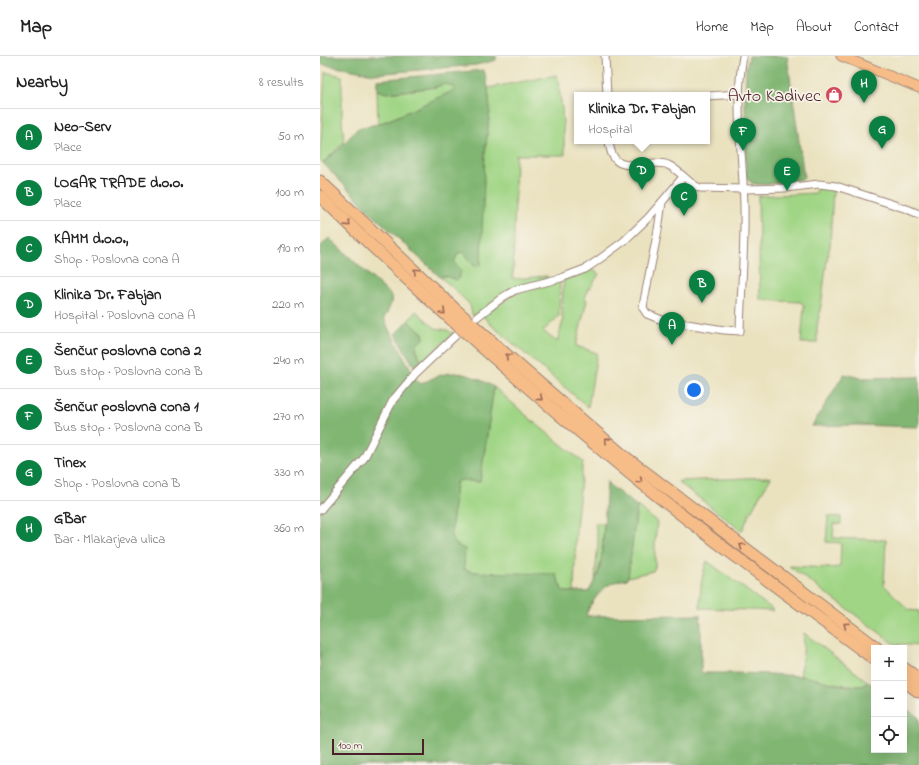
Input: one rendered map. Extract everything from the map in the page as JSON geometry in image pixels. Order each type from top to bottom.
[{"type":"highway","points":[[320,181],[454,308],[624,456],[873,645]]},
{"type":"highway","points":[[320,196],[403,276],[505,368],[606,454],[727,550],[871,658]]},
{"type":"highway","points":[[907,670],[919,678]]},
{"type":"highway","points":[[907,683],[919,692]]},
{"type":"main road","points":[[842,56],[919,88]]},
{"type":"street","points":[[605,56],[607,92]]},
{"type":"street","points":[[662,202],[643,308],[647,314],[662,320],[724,330],[740,331],[744,205],[739,94],[743,56]]},
{"type":"street","points":[[710,96],[739,94]]},
{"type":"street","points":[[609,144],[612,157],[620,164],[664,163],[670,166],[694,186],[700,188],[785,188],[819,184],[836,186],[919,214]]},
{"type":"street","points":[[477,317],[503,297],[515,290],[561,278],[585,269],[597,261],[624,241],[648,218],[683,176]]},
{"type":"street","points":[[320,510],[364,458],[393,400],[416,374],[455,336]]},
{"type":"green space","points":[[320,56],[496,56],[496,60],[476,65],[374,74],[320,64]]},
{"type":"green space","points":[[749,56],[787,56],[804,177],[803,179],[777,183],[756,184],[752,183],[746,176],[745,102],[746,70]]},
{"type":"green space","points":[[484,70],[488,88],[490,110],[485,153],[481,264],[474,266],[464,252],[458,253],[454,262],[461,272],[457,280],[445,276],[440,277],[371,213],[323,163],[340,148],[358,128],[378,124],[394,118],[455,90],[453,87],[446,84],[436,87],[387,93],[377,90],[377,80]]},
{"type":"green space","points":[[325,72],[342,76],[342,120],[344,142],[323,163],[320,160],[320,156]]},
{"type":"green space","points":[[557,75],[562,108],[565,155],[516,155],[513,279],[547,276],[548,278],[512,288],[473,316],[470,305],[440,277],[445,276],[457,279],[459,277],[454,262],[458,253],[464,252],[485,153],[490,110],[488,88]]},
{"type":"green space","points":[[443,84],[450,85],[455,90],[378,124],[377,90],[387,93],[436,87]]},
{"type":"green space","points":[[816,188],[833,190],[830,246],[817,327],[817,343],[801,343],[804,306],[801,302],[760,300],[758,196],[816,193]]},
{"type":"green space","points":[[329,238],[391,295],[390,305],[384,318],[413,373],[414,379],[421,384],[442,375],[458,373],[477,378],[494,387],[480,482],[460,480],[456,483],[451,536],[456,544],[465,549],[464,569],[473,572],[556,574],[564,592],[589,591],[598,575],[601,562],[607,481],[609,485],[637,506],[628,577],[627,579],[608,585],[600,592],[590,606],[586,615],[587,616],[700,615],[701,672],[703,673],[798,676],[849,686],[865,685],[867,681],[871,684],[871,753],[907,753],[907,709],[919,718],[919,765],[320,765],[320,247]]},
{"type":"green space","points":[[591,270],[599,274],[590,288],[588,288],[585,299],[587,300],[576,346],[597,353],[588,407],[490,324],[483,316],[512,295],[560,281],[559,316],[543,331],[557,342],[563,321],[564,280]]},
{"type":"green space","points":[[416,311],[435,328],[447,330],[453,334],[423,361],[420,360],[416,346],[424,334],[408,321]]},
{"type":"green space","points":[[408,321],[422,332],[424,337],[424,339],[416,346],[420,359],[423,361],[414,366],[395,334]]},
{"type":"green space","points":[[844,374],[862,378],[919,376],[919,427],[856,425],[812,426]]},
{"type":"green space","points":[[494,387],[583,462],[576,527],[574,592],[564,592],[558,578],[473,572],[464,569],[460,547],[453,542],[451,536],[456,483],[460,480],[480,482]]},
{"type":"green space","points":[[771,478],[749,515],[742,531],[678,482],[679,481]]},
{"type":"green space","points":[[637,506],[657,522],[655,567],[653,571],[628,577]]},
{"type":"green space","points":[[828,516],[841,517],[841,524],[834,524],[833,538],[886,540],[884,585],[909,610],[919,611],[919,646],[896,645],[789,566],[828,568],[840,567],[841,543],[826,542]]},
{"type":"green space","points":[[595,523],[604,523],[601,562],[596,579],[598,542]]},
{"type":"green space","points":[[707,561],[774,611],[700,608],[701,584]]},
{"type":"green space","points":[[804,633],[867,681],[865,685],[838,684],[800,676]]},
{"type":"place","name":"Avto Kadivec","points":[[834,95]]},
{"type":"place","name":"GBar","points":[[864,103]]},
{"type":"place","name":"Tinex","points":[[882,149]]},
{"type":"place","name":"Šenčur poslovna cona 1","points":[[743,151]]},
{"type":"place","name":"Klinika Dr. Fabjan","points":[[642,190]]},
{"type":"place","name":"Šenčur poslovna cona 2","points":[[787,191]]},
{"type":"place","name":"KAMM d.o.o.,","points":[[684,216]]},
{"type":"place","name":"LOGAR TRADE d.o.o.","points":[[702,303]]},
{"type":"place","name":"Neo-Serv","points":[[672,345]]}]
